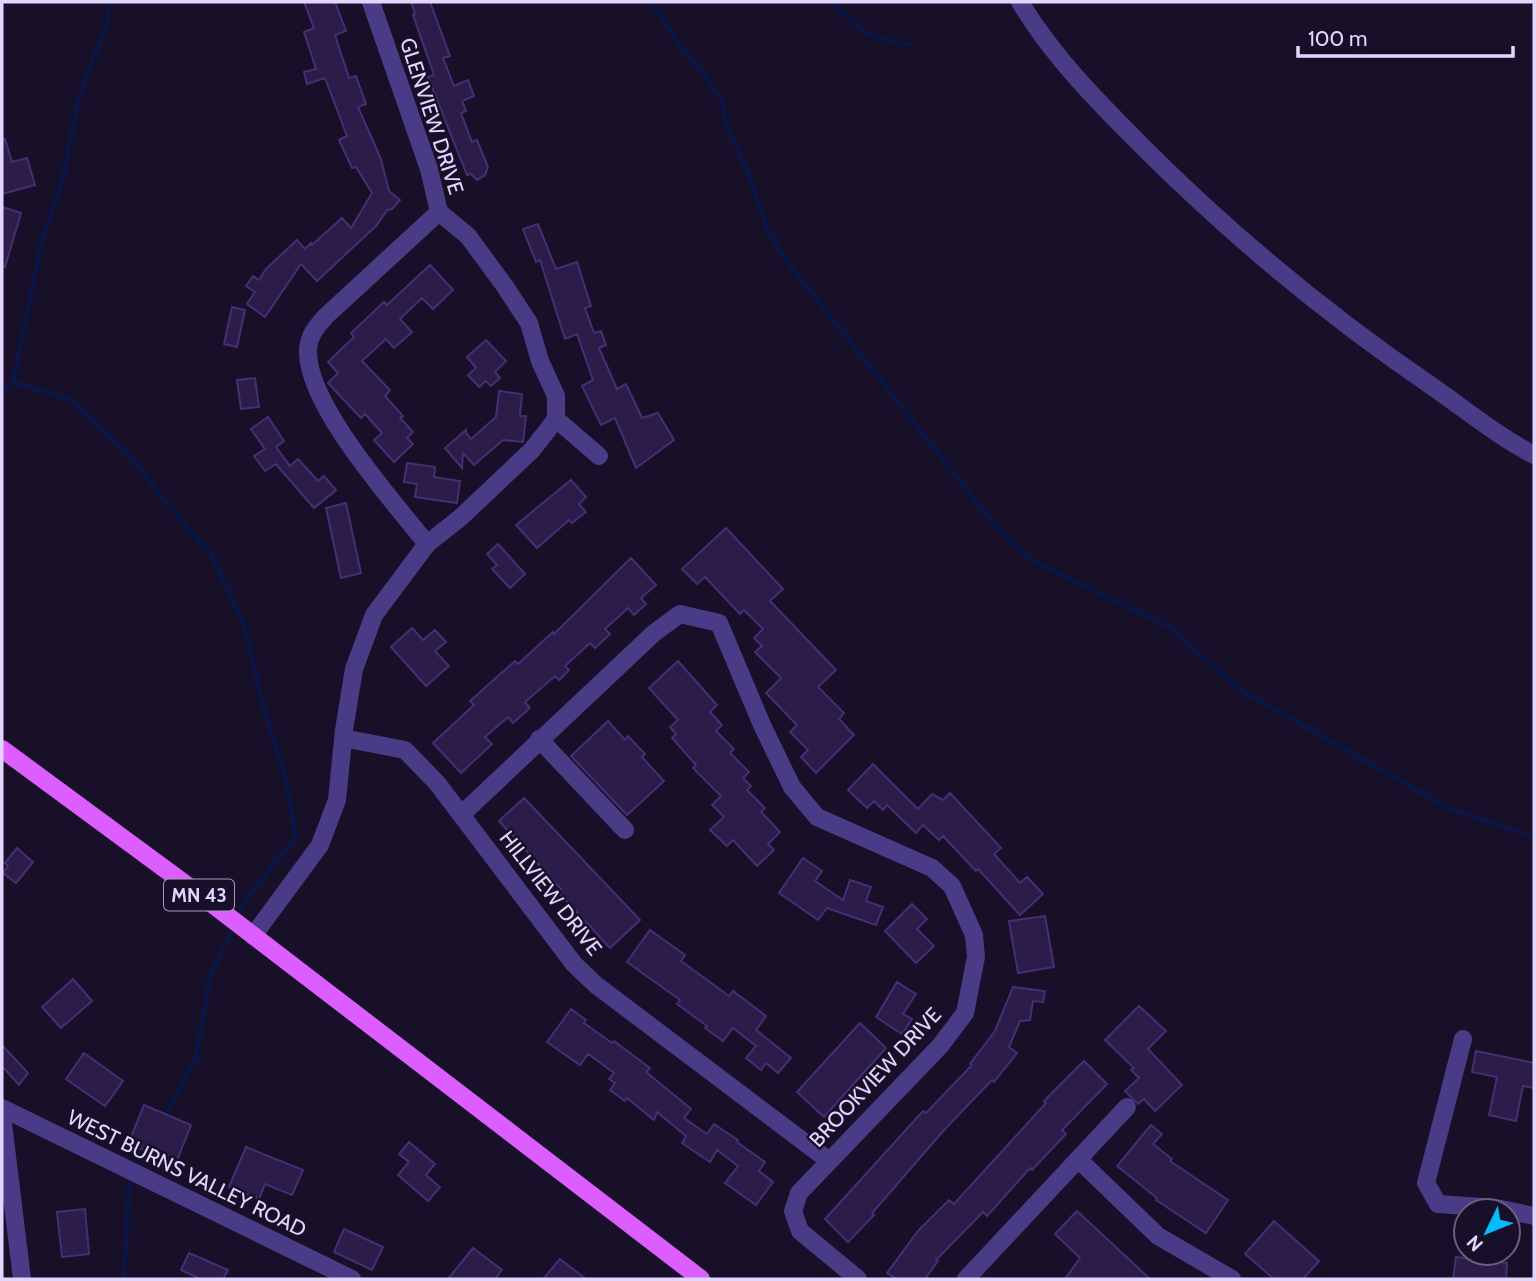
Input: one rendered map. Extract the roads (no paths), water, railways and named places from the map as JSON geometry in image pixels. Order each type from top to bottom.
[{"type":"main road","name":"MN 43","points":[[2,749],[253,936],[701,1279]]},
{"type":"street","name":"GLENVIEW DRIVE","points":[[371,2],[429,169],[439,212],[468,236],[505,285],[528,323],[540,361],[556,396],[556,419]]},
{"type":"street","points":[[1020,2],[1036,29],[1080,84],[1198,202],[1296,287],[1372,346],[1534,455]]},
{"type":"street","points":[[427,544],[374,477],[319,396],[311,372],[308,349],[312,333],[326,316],[439,212]]},
{"type":"street","points":[[253,936],[320,845],[337,800],[354,668],[374,615],[427,544],[460,518],[532,450],[556,419],[599,456]]},
{"type":"street","name":"BROOKVIEW DRIVE","points":[[461,815],[654,633],[680,614],[719,624],[792,787],[817,817],[932,868],[952,886],[974,935],[976,957],[965,1013],[940,1046],[799,1193],[793,1211],[800,1231],[858,1279]]},
{"type":"street","name":"HILLVIEW DRIVE","points":[[343,738],[405,750],[437,783],[575,964],[596,985],[828,1160]]},
{"type":"street","points":[[540,739],[625,830]]},
{"type":"street","points":[[1462,1039],[1426,1183],[1438,1204],[1496,1208],[1534,1216]]},
{"type":"street","points":[[966,1279],[1127,1107]]},
{"type":"street","name":"WEST BURNS VALLEY ROAD","points":[[2,1108],[352,1279]]},
{"type":"street","points":[[2,1115],[22,1279]]},
{"type":"street","points":[[1078,1159],[1158,1236],[1232,1279]]},
{"type":"waterway","points":[[2,391],[13,382],[43,236],[63,178],[78,100],[107,23],[110,2]]},
{"type":"waterway","points":[[652,2],[678,43],[723,102],[725,122],[747,171],[769,233],[785,259],[994,524],[1013,544],[1031,560],[1170,627],[1236,687],[1448,808],[1534,837]]},
{"type":"waterway","points":[[833,2],[851,22],[866,33],[910,45]]},
{"type":"waterway","points":[[13,382],[71,400],[135,461],[165,502],[210,552],[244,624],[262,701],[286,780],[296,837],[247,898],[241,911]]},
{"type":"waterway","points":[[164,1119],[196,1058],[210,977],[230,934]]},
{"type":"waterway","points":[[138,1169],[149,1149]]},
{"type":"waterway","points":[[124,1279],[129,1187],[134,1177]]}]
